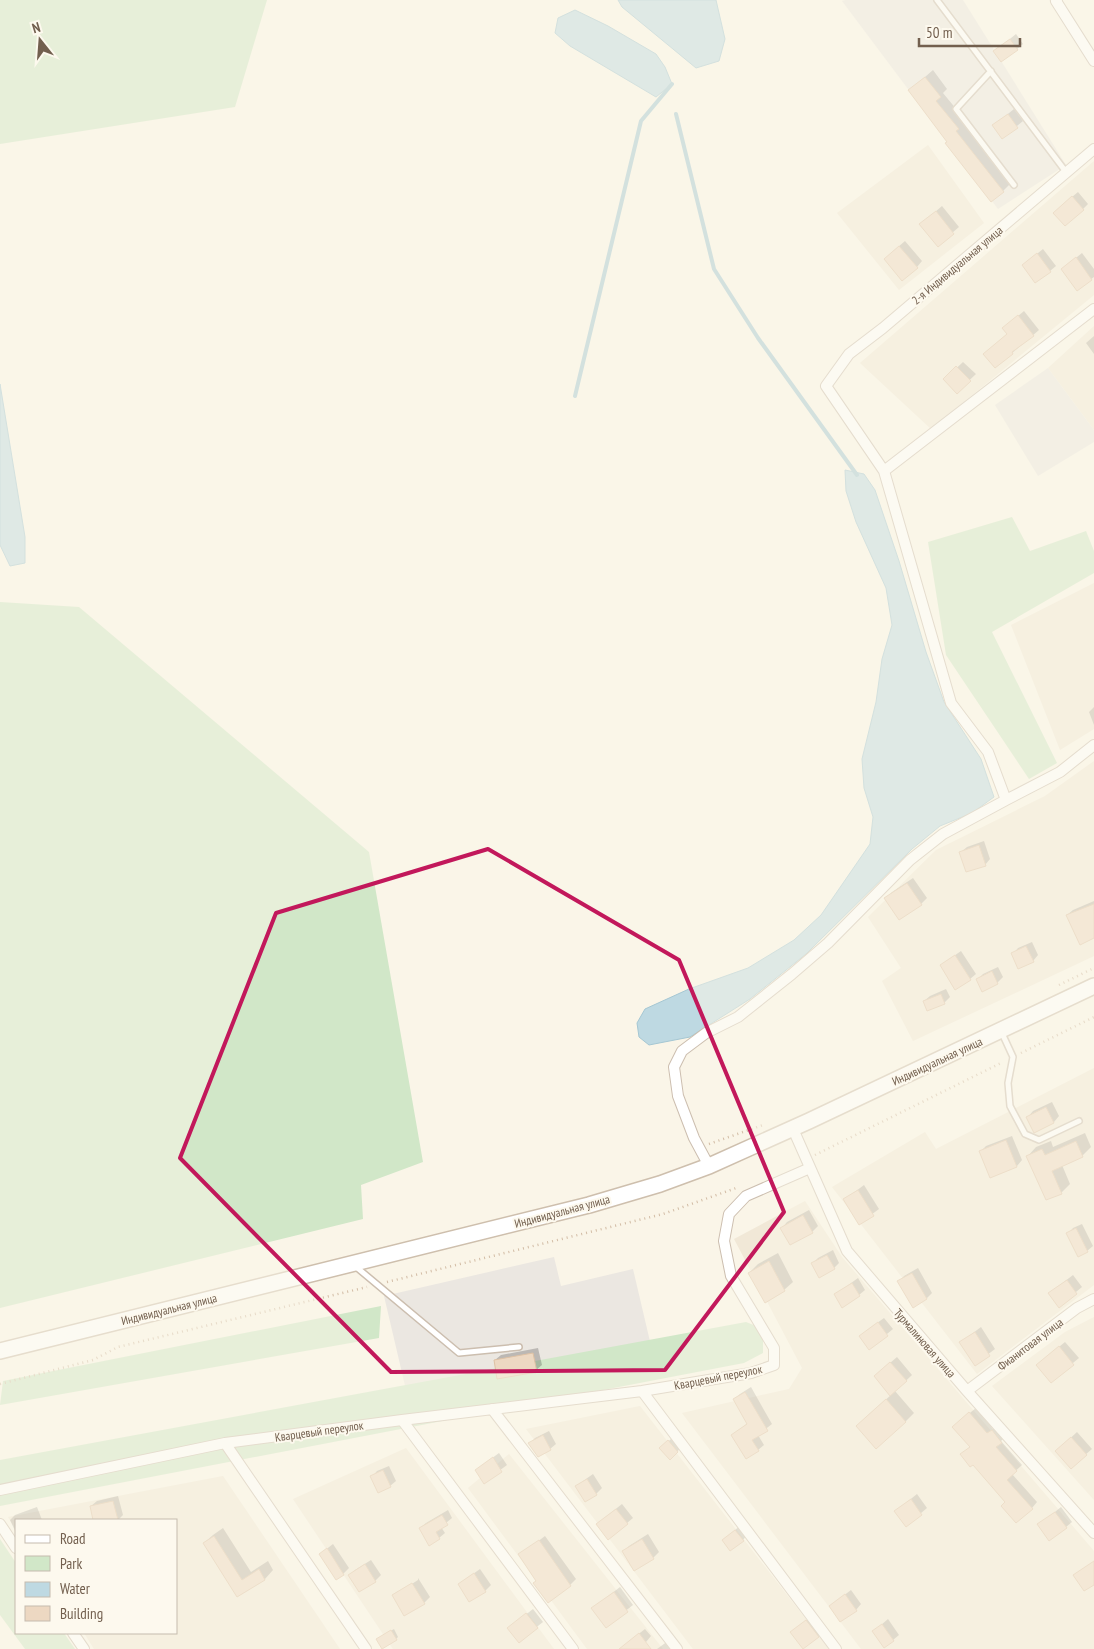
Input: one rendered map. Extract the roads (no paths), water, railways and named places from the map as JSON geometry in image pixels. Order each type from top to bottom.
[{"type":"main road","name":"Индивидуальная улица","points":[[0,1351],[589,1205],[660,1184],[709,1166],[793,1129],[1094,986]]},
{"type":"street","points":[[1057,0],[1094,61]]},
{"type":"street","name":"2-я Индивидуальная улица","points":[[884,471],[826,386],[849,354],[883,328],[1094,149]]},
{"type":"street","points":[[1006,800],[988,752],[951,703],[884,471],[1094,309]]},
{"type":"street","points":[[709,1166],[694,1138],[678,1096],[674,1067],[682,1051],[706,1033],[738,1017],[792,974],[828,943],[910,860],[943,834],[1060,772],[1094,745]]},
{"type":"street","name":"Турмалиновая улица","points":[[793,1129],[847,1251],[967,1391],[1094,1533]]},
{"type":"street","name":"Кварцевый переулок","points":[[0,1490],[225,1443],[642,1391],[751,1373],[774,1365],[774,1348],[731,1276],[724,1241],[729,1214],[746,1196],[808,1164]]},
{"type":"street","name":"Фианитовая улица","points":[[967,1391],[1077,1308],[1094,1299]]},
{"type":"street","points":[[642,1391],[836,1649]]},
{"type":"street","points":[[492,1409],[677,1649]]},
{"type":"street","points":[[402,1420],[573,1649]]},
{"type":"street","points":[[225,1443],[366,1649]]},
{"type":"street","points":[[0,1524],[15,1546]]},
{"type":"street","points":[[74,1634],[84,1649]]},
{"type":"lane","points":[[937,0],[1067,172]]},
{"type":"lane","points":[[990,71],[956,109],[1014,185]]},
{"type":"lane","points":[[1001,1030],[1013,1057],[1008,1083],[1010,1106],[1025,1134],[1039,1140],[1079,1122]]},
{"type":"lane","points":[[353,1264],[459,1354],[519,1347]]},
{"type":"water","points":[[618,0],[716,0],[725,39],[719,61],[696,68],[622,7]]},
{"type":"water","points":[[575,10],[608,26],[656,54],[665,67],[672,84],[656,97],[570,46],[555,33],[558,18]]},
{"type":"water","points":[[0,384],[25,537],[25,563],[10,566],[0,545]]},
{"type":"water","points":[[845,470],[864,474],[875,490],[899,561],[926,652],[944,702],[981,759],[994,797],[972,813],[940,826],[912,849],[806,954],[750,999],[690,1037],[649,1045],[639,1037],[637,1023],[645,1009],[689,989],[748,968],[794,940],[821,915],[870,844],[873,817],[864,788],[862,759],[876,702],[882,659],[892,625],[886,588],[856,522],[846,491]]},
{"type":"waterway","points":[[575,396],[641,121],[672,84]]},
{"type":"waterway","points":[[676,114],[714,269],[758,338],[857,475]]}]
